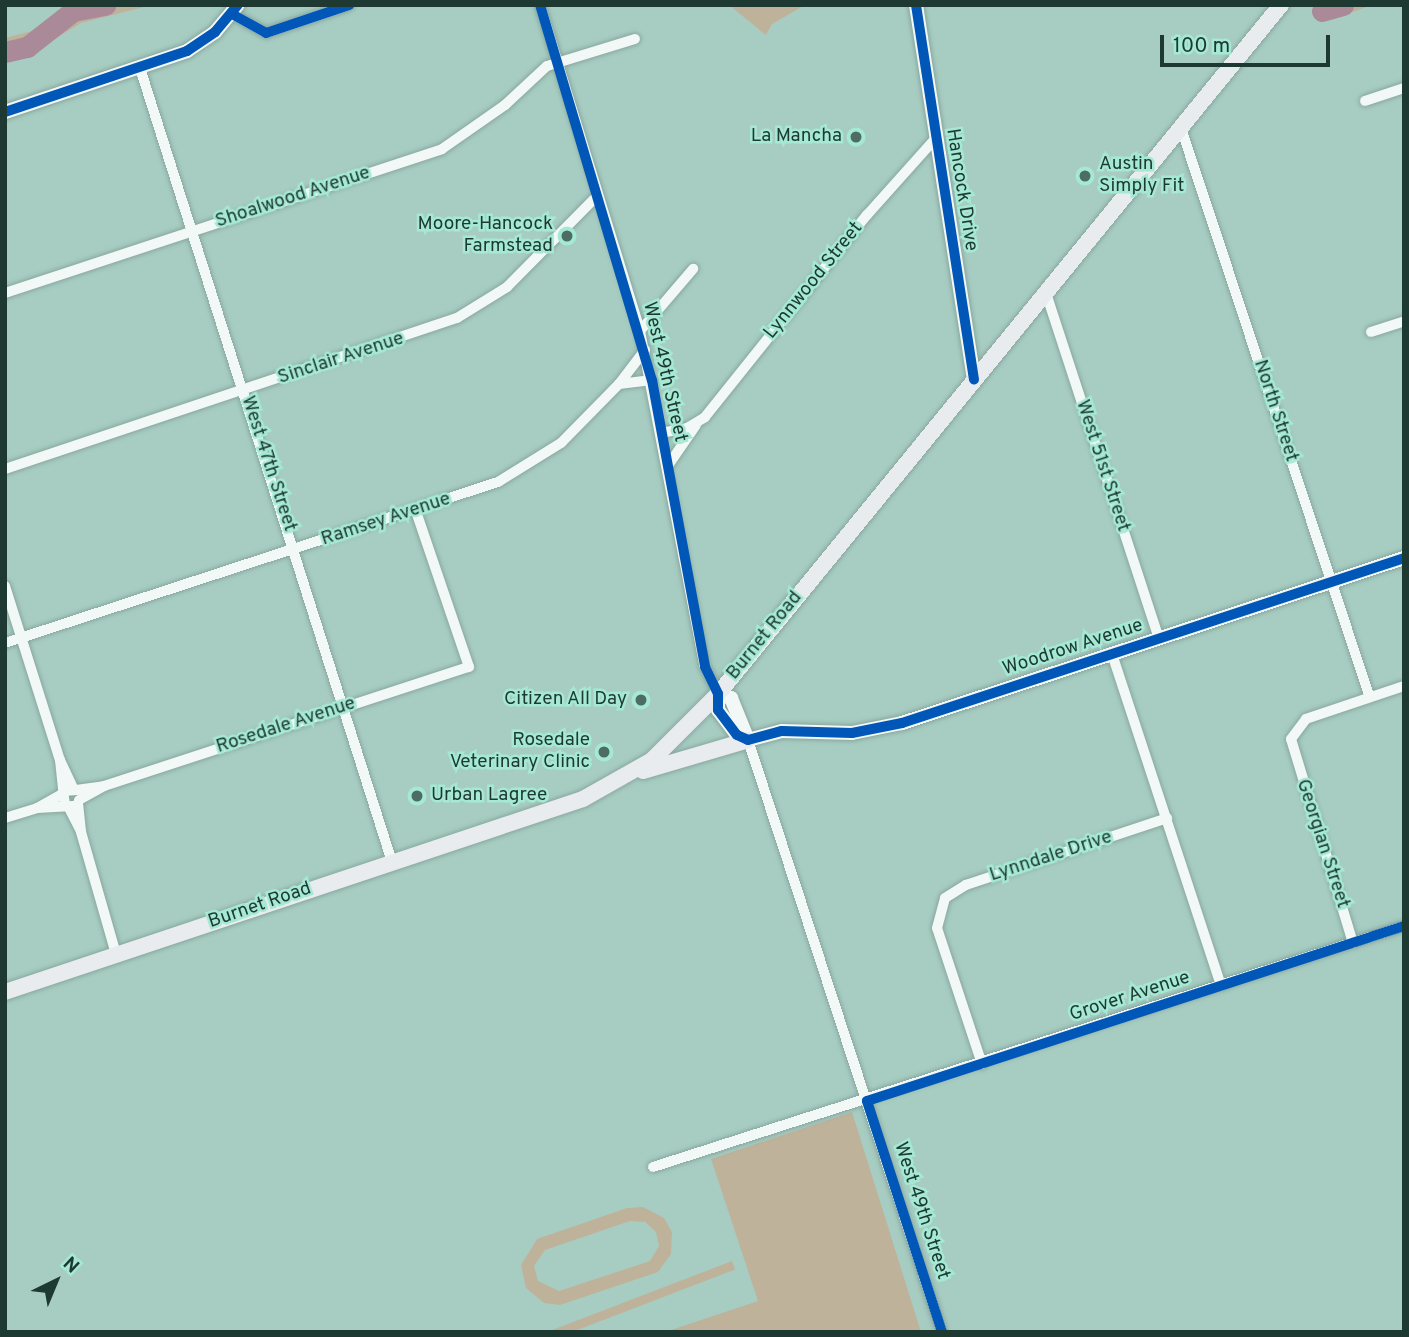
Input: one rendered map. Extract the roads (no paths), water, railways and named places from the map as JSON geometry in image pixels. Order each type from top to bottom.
[{"type":"main road","name":"Burnet Road","points":[[5,992],[583,799],[631,775],[671,744],[718,694],[1281,5]]},
{"type":"main road","points":[[631,775],[748,740]]},
{"type":"street","points":[[5,111],[140,68],[202,42],[235,10],[266,33],[349,5]]},
{"type":"street","name":"West 49th Street","points":[[540,5],[645,350],[705,667],[718,694],[731,698],[748,740],[942,1332]]},
{"type":"street","name":"Hancock Drive","points":[[916,5],[974,380]]},
{"type":"street","name":"Shoalwood Avenue","points":[[5,293],[442,149],[505,105],[547,66],[635,39]]},
{"type":"street","name":"West 47th Street","points":[[140,68],[194,230],[392,862]]},
{"type":"street","points":[[1365,101],[1404,88]]},
{"type":"street","name":"North Street","points":[[1181,128],[1369,695]]},
{"type":"street","name":"Lynnwood Street","points":[[667,467],[696,425],[867,215],[935,139]]},
{"type":"street","name":"Sinclair Avenue","points":[[5,470],[466,314],[526,270],[598,195]]},
{"type":"street","points":[[640,331],[693,269]]},
{"type":"street","name":"West 51st Street","points":[[1046,293],[1159,639]]},
{"type":"street","points":[[1371,332],[1404,321]]},
{"type":"street","name":"Ramsey Avenue","points":[[5,643],[416,511],[528,467],[580,428],[645,350]]},
{"type":"street","points":[[619,384],[652,380]]},
{"type":"street","points":[[661,433],[696,425]]},
{"type":"street","name":"Rosedale Avenue","points":[[5,818],[469,667],[416,511]]},
{"type":"street","name":"Woodrow Avenue","points":[[748,740],[782,731],[852,733],[889,726],[1404,558]]},
{"type":"street","points":[[5,586],[60,760],[116,954]]},
{"type":"street","points":[[1112,654],[1221,986]]},
{"type":"street","points":[[1369,695],[1404,686]]},
{"type":"street","name":"Georgian Street","points":[[1353,943],[1290,746],[1293,733],[1306,719],[1369,695]]},
{"type":"street","name":"Lynndale Drive","points":[[982,1064],[937,928],[940,905],[958,888],[1167,818]]},
{"type":"street","name":"Grover Avenue","points":[[653,1167],[867,1101],[1404,926]]},
{"type":"waterway","points":[[5,52],[27,47],[73,11],[105,5]]},
{"type":"waterway","points":[[1322,11],[1343,5]]},
{"type":"place","name":"La Mancha","points":[[856,137]]},
{"type":"place","name":"Austin Simply Fit","points":[[1085,176]]},
{"type":"place","name":"Moore-Hancock Farmstead","points":[[567,236]]},
{"type":"place","name":"Citizen All Day","points":[[641,700]]},
{"type":"place","name":"Rosedale Veterinary Clinic","points":[[604,752]]},
{"type":"place","name":"Urban Lagree","points":[[417,796]]}]
